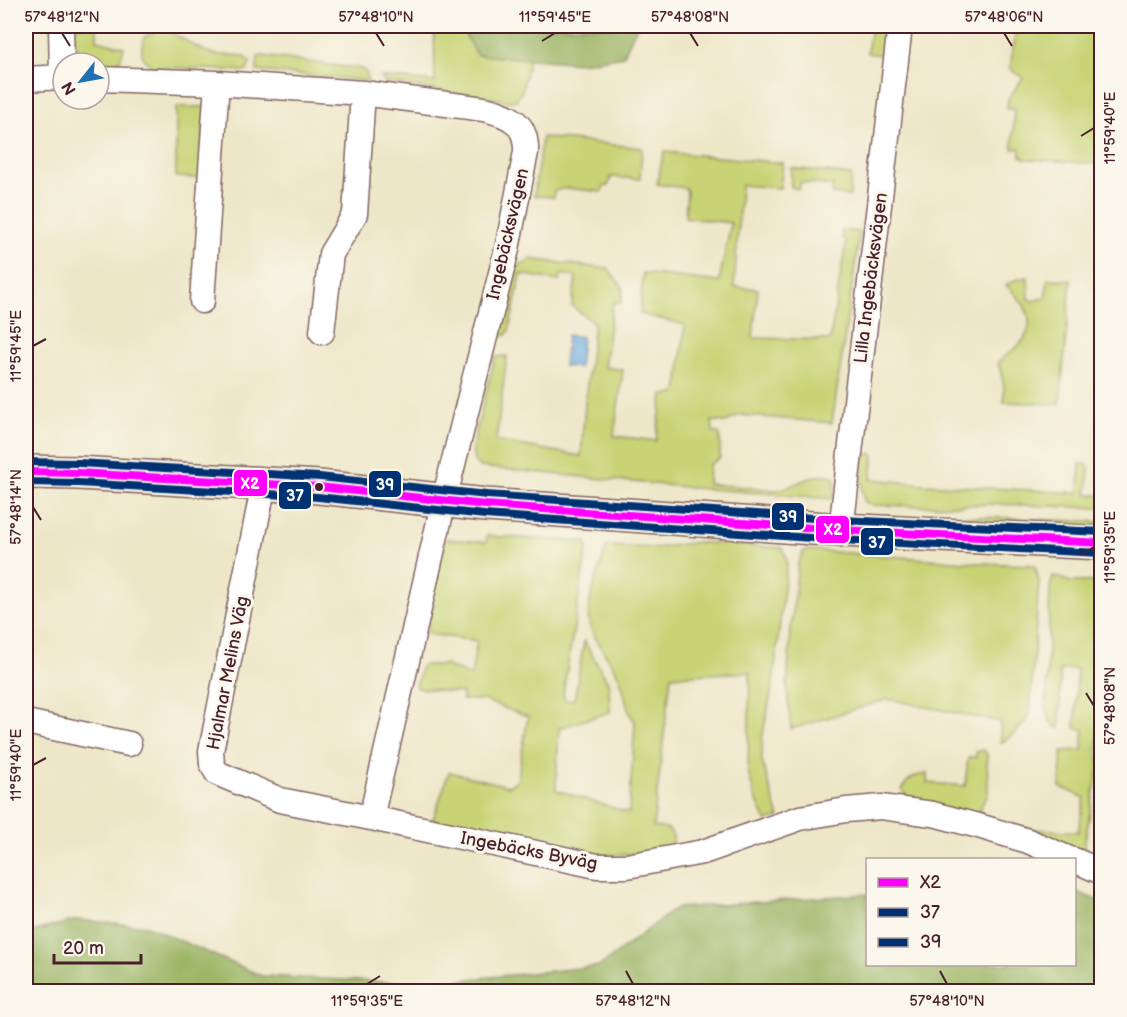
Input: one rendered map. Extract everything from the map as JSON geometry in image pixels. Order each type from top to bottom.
[{"type":"main road","points":[[26,472],[264,483],[486,506],[842,530],[1101,543]]},
{"type":"street","points":[[61,26],[62,51]]},
{"type":"street","name":"Lilla Ingebäcksvägen","points":[[842,530],[900,26]]},
{"type":"street","points":[[26,79],[51,78]]},
{"type":"street","name":"Ingebäcksvägen","points":[[111,79],[217,83],[363,93],[499,112],[520,126],[526,138],[526,152],[507,249],[444,500]]},
{"type":"street","points":[[202,301],[217,83]]},
{"type":"street","points":[[322,332],[331,254],[355,214],[363,93]]},
{"type":"street","name":"Hjalmar Melins Väg","points":[[264,483],[212,751],[212,764],[217,773],[280,800],[371,818]]},
{"type":"street","points":[[371,818],[444,500]]},
{"type":"street","points":[[26,722],[129,744]]},
{"type":"street","name":"Ingebäcks Byväg","points":[[371,818],[597,866],[627,866],[703,852],[800,818],[881,807],[933,814],[982,827],[1029,841],[1068,858]]},
{"type":"street","name":"Ingebäcks Byväg","points":[[1076,861],[1101,872]]},
{"type":"green space","points":[[71,26],[97,26],[97,40],[124,47],[120,60],[111,65],[111,51],[80,51]]},
{"type":"green space","points":[[434,26],[460,26],[477,55],[529,59],[522,91],[516,100],[509,101],[384,82],[381,77],[435,82]]},
{"type":"green space","points":[[460,26],[637,27],[623,56],[581,63],[477,55]]},
{"type":"green space","points":[[871,26],[884,26],[881,55],[867,53]]},
{"type":"green space","points":[[1034,26],[1101,26],[1101,164],[1026,159],[1021,156],[1019,148],[1013,149],[1014,109],[1007,109],[1008,99],[1023,78],[1010,69],[1016,30],[1018,27],[1030,29]]},
{"type":"green space","points":[[163,30],[210,53],[243,56],[250,62],[247,71],[154,67],[144,58],[142,51],[144,37]]},
{"type":"green space","points":[[258,57],[362,69],[366,72],[368,81],[257,71]]},
{"type":"green space","points":[[176,107],[205,107],[201,178],[176,177]]},
{"type":"green space","points":[[542,137],[642,148],[640,179],[611,177],[608,186],[604,186],[602,192],[566,188],[554,191],[554,197],[534,196]]},
{"type":"green space","points":[[664,152],[783,163],[780,188],[741,185],[734,287],[758,289],[753,338],[830,340],[846,242],[842,237],[842,230],[860,232],[832,423],[739,415],[726,422],[712,421],[713,432],[720,434],[720,458],[709,465],[708,484],[777,490],[812,477],[826,475],[833,476],[835,482],[833,499],[480,467],[474,461],[472,448],[495,357],[507,356],[496,441],[581,456],[594,323],[572,306],[576,277],[561,274],[560,281],[521,274],[509,331],[500,337],[517,267],[530,259],[607,267],[623,288],[621,303],[613,302],[604,367],[623,370],[614,436],[656,441],[663,395],[676,394],[678,386],[685,325],[640,314],[643,273],[719,282],[731,223],[685,217],[687,192],[685,188],[657,184]]},
{"type":"green space","points":[[791,168],[851,175],[850,196],[832,194],[833,186],[801,182],[799,189],[791,187]]},
{"type":"green space","points":[[1028,277],[1031,301],[1045,298],[1048,279],[1071,280],[1060,404],[1004,402],[1004,385],[998,362],[1021,343],[1027,335],[1029,326],[1027,311],[1006,285]]},
{"type":"green space","points":[[871,453],[874,456],[871,479],[1079,493],[1080,464],[1086,464],[1089,468],[1087,494],[1101,496],[1101,508],[998,504],[871,505],[865,502],[862,479],[865,456]]},
{"type":"green space","points":[[955,516],[1101,522],[1101,532],[917,519]]},
{"type":"green space","points":[[487,536],[586,542],[587,548],[563,694],[565,700],[573,700],[575,696],[584,641],[609,684],[610,712],[559,728],[556,790],[629,813],[635,722],[629,712],[620,679],[593,634],[588,619],[594,587],[607,546],[656,548],[698,542],[782,548],[787,562],[773,683],[762,739],[762,761],[779,818],[766,821],[755,797],[748,772],[750,672],[671,676],[653,827],[668,829],[673,836],[672,853],[601,855],[431,820],[449,772],[508,786],[517,781],[528,717],[483,700],[462,700],[462,693],[416,688],[423,665],[445,665],[471,676],[477,641],[429,634],[427,631],[442,547],[446,539],[486,542]]},
{"type":"green space","points":[[809,550],[1035,567],[1039,581],[1030,711],[1022,726],[1001,743],[1000,722],[888,699],[791,729],[787,688],[791,628],[798,563],[803,552]]},
{"type":"green space","points":[[1053,576],[1071,582],[1101,582],[1102,696],[1097,749],[1099,766],[1084,845],[1086,850],[1101,858],[1101,866],[1017,828],[1078,832],[1085,798],[1060,787],[1062,751],[1082,750],[1084,730],[1075,728],[1077,669],[1060,670],[1060,728],[1050,721],[1046,706],[1050,588]]},
{"type":"green space","points":[[984,750],[987,755],[988,794],[981,806],[978,818],[911,805],[902,790],[909,780],[915,776],[927,774],[927,783],[965,786],[968,758],[976,757],[976,752]]},
{"type":"green space","points":[[1076,891],[1101,902],[1101,991],[26,991],[26,933],[77,920],[147,926],[262,976],[420,984],[600,966],[676,908],[866,894],[866,966],[1076,966]]},
{"type":"water","points":[[567,335],[582,337],[579,368],[564,366]]},
{"type":"transit line","name":"39","points":[[26,462],[320,477],[487,495],[842,520],[1102,532]]},
{"type":"transit line","name":"X2","points":[[26,472],[319,487],[486,505],[841,530],[1102,543]]},
{"type":"transit line","name":"37","points":[[26,482],[318,497],[485,515],[840,540],[1101,553]]}]
